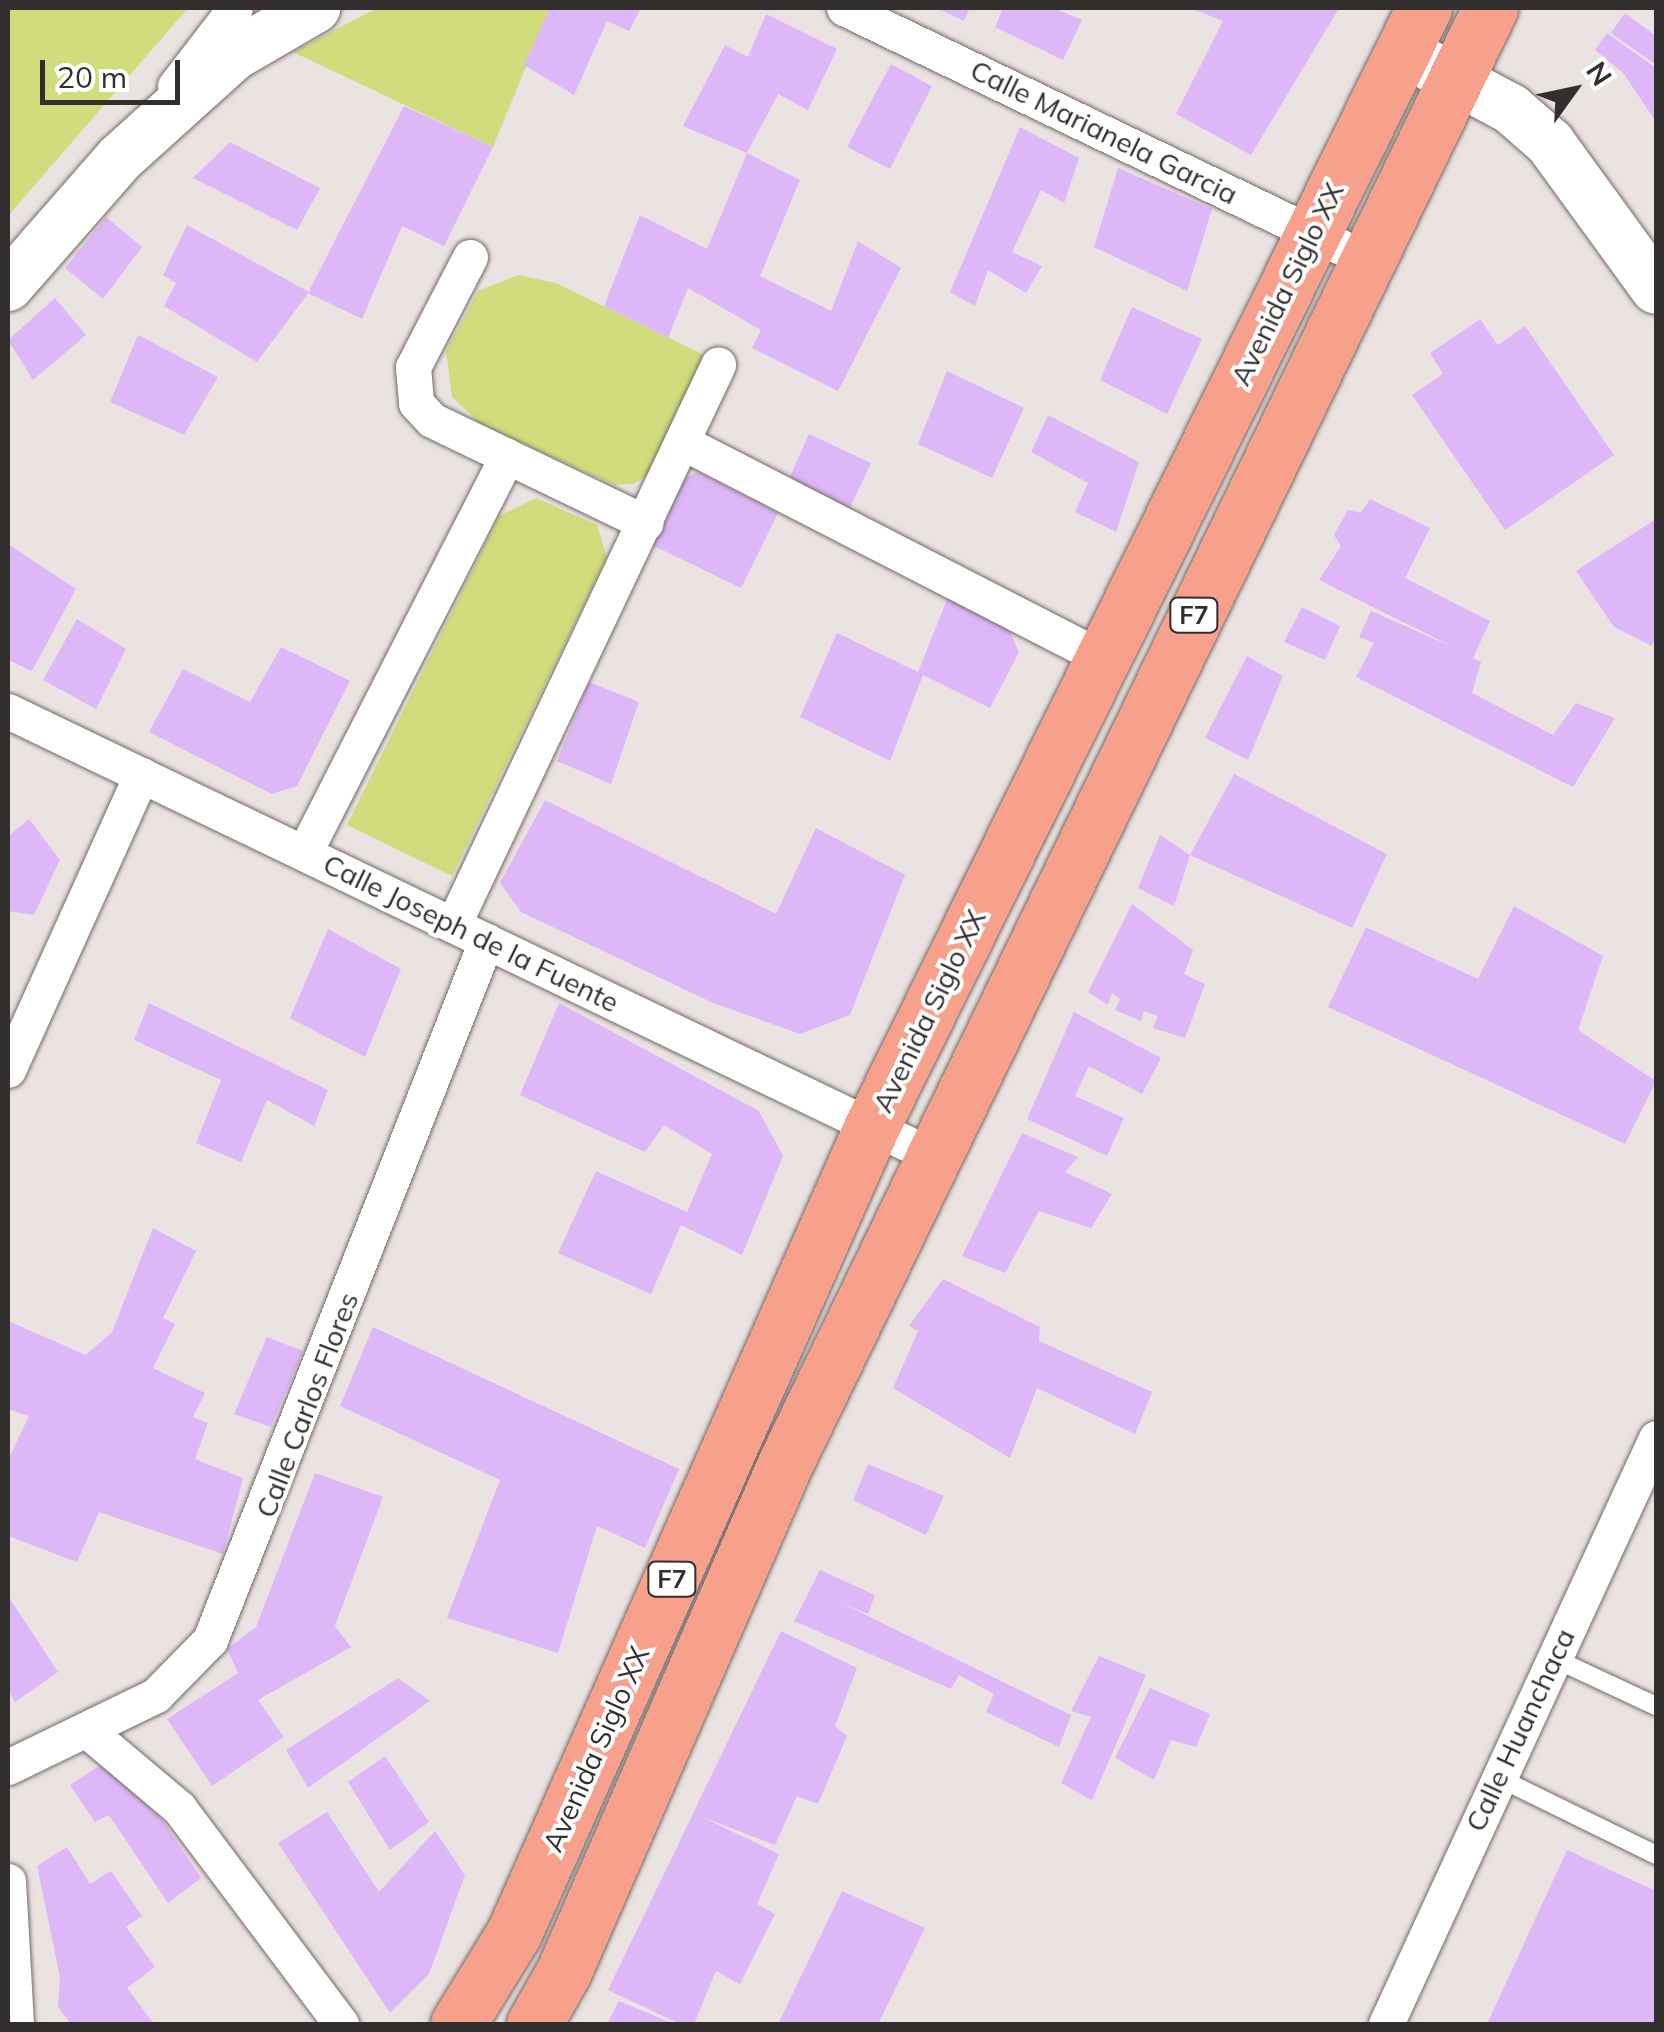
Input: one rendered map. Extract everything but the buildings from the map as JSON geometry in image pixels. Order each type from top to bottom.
[{"type":"highway","name":"Avenida Siglo XX","points":[[534,2024],[785,1464],[1452,74],[1490,8]]},
{"type":"highway","name":"Avenida Siglo XX","points":[[458,2024],[514,1933],[872,1126],[1413,29]]},
{"type":"street","points":[[8,286],[118,160],[235,8]]},
{"type":"street","points":[[118,160],[234,54],[315,8]]},
{"type":"street","name":"Calle Marianela Garcia","points":[[844,8],[1364,258]]},
{"type":"street","points":[[1413,29],[1452,74],[1550,143],[1656,289]]},
{"type":"street","points":[[470,257],[410,386],[432,420],[646,524]]},
{"type":"street","points":[[453,925],[718,365]]},
{"type":"street","points":[[684,443],[1103,658]]},
{"type":"street","points":[[304,853],[507,456]]},
{"type":"street","name":"Calle Joseph de la Fuente","points":[[8,711],[935,1156]]},
{"type":"street","points":[[8,1070],[141,775]]},
{"type":"street","name":"Calle Carlos Flores","points":[[8,1767],[90,1733],[156,1695],[210,1640],[486,940]]},
{"type":"street","name":"Calle Huanchaca","points":[[1386,2024],[1656,1438]]},
{"type":"street","points":[[90,1733],[179,1808],[341,2024]]},
{"type":"street","points":[[8,1881],[16,2024]]},
{"type":"lane","points":[[1552,1658],[1656,1706]]},
{"type":"lane","points":[[1498,1777],[1656,1855]]},
{"type":"green space","points":[[8,8],[188,8],[8,216]]},
{"type":"green space","points":[[377,8],[550,8],[493,147],[293,52]]},
{"type":"green space","points":[[518,275],[556,283],[710,358],[649,474],[633,484],[614,485],[481,424],[452,397],[446,351],[478,291]]},
{"type":"green space","points":[[536,498],[597,525],[607,557],[452,876],[347,825],[499,516]]}]
